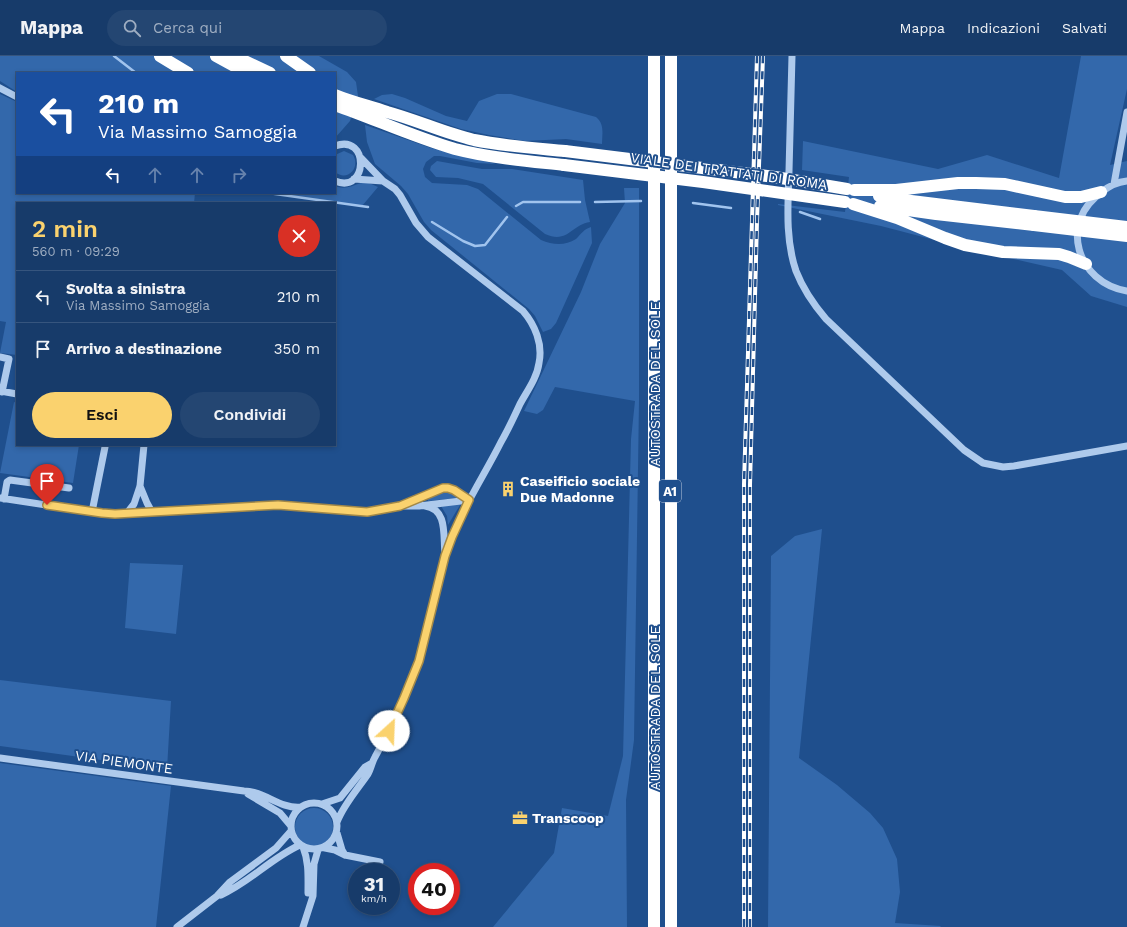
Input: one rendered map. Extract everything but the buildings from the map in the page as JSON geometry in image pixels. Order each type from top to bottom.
[{"type":"highway","points":[[160,56],[186,72]]},
{"type":"highway","points":[[216,56],[245,72]]},
{"type":"highway","points":[[234,56],[268,72]]},
{"type":"highway","points":[[286,56],[309,72]]},
{"type":"highway","name":"AUTOSTRADA DEL SOLE","points":[[654,56],[654,927]]},
{"type":"highway","name":"AUTOSTRADA DEL SOLE","points":[[670,56],[671,927]]},
{"type":"highway","points":[[336,87],[388,112]]},
{"type":"highway","name":"VIALE DEI TRATTATI DI ROMA","points":[[336,95],[370,108],[388,112],[439,130],[475,140],[519,147],[565,151],[761,175],[851,189],[873,195],[1127,236]]},
{"type":"highway","name":"VIALE DEI TRATTATI DI ROMA","points":[[336,105],[456,149],[518,160],[703,182],[936,214],[1127,227]]},
{"type":"highway","points":[[336,114],[392,127]]},
{"type":"highway","points":[[851,189],[896,190],[976,182],[1004,184],[1066,197],[1081,197],[1101,192]]},
{"type":"highway","points":[[849,203],[897,218],[965,245],[1003,252],[1059,254],[1086,264]]},
{"type":"street","points":[[792,56],[788,212],[789,240],[796,271],[802,284],[809,297],[826,320],[964,450],[982,463],[998,466],[1014,466],[1127,446]]},
{"type":"street","points":[[0,88],[16,96]]},
{"type":"street","points":[[1114,184],[1127,112]]},
{"type":"street","points":[[336,146],[342,145],[356,150],[361,158],[383,181],[395,189],[400,195],[416,223],[428,237],[523,311],[531,321],[536,332],[540,351],[538,369],[501,442],[469,500],[452,537],[445,556],[419,661],[404,698],[389,731],[372,762],[369,772],[342,810],[337,822],[337,832],[345,855]]},
{"type":"street","points":[[354,179],[361,169],[361,158]]},
{"type":"street","points":[[336,181],[344,182],[354,179],[383,181]]},
{"type":"street","points":[[1127,181],[1114,184],[1089,202],[1079,225],[1077,236],[1078,246],[1090,270],[1103,282],[1115,288],[1127,290]]},
{"type":"street","points":[[0,357],[9,359],[1,392],[16,394]]},
{"type":"street","points":[[127,513],[134,504],[140,486],[144,446]]},
{"type":"street","points":[[92,512],[104,447]]},
{"type":"street","points":[[69,488],[10,480],[2,498],[92,512],[127,513],[278,505],[367,512],[400,506],[418,506],[469,500]]},
{"type":"street","points":[[140,486],[152,512]]},
{"type":"street","points":[[400,506],[443,488],[463,492],[475,490]]},
{"type":"street","points":[[454,490],[469,500]]},
{"type":"street","points":[[418,506],[432,508],[440,514],[443,521],[445,556]]},
{"type":"street","name":"VIA PIEMONTE","points":[[0,758],[244,792],[251,791],[286,806],[301,807]]},
{"type":"street","points":[[322,804],[340,798],[372,762]]},
{"type":"street","name":"VIA PIEMONTE","points":[[244,792],[280,813],[291,828]]},
{"type":"street","points":[[177,927],[217,896],[230,882],[276,848],[291,828],[295,813],[301,807],[307,804],[322,804],[329,808],[337,822]]},
{"type":"street","points":[[291,828],[294,839],[301,846],[307,857],[308,896],[310,907]]},
{"type":"street","points":[[303,927],[313,896],[314,864],[322,849],[330,844],[337,832]]},
{"type":"street","points":[[217,896],[234,889],[281,855],[301,846],[312,850],[335,850],[345,855],[380,862]]},
{"type":"shaded area","points":[[0,56],[319,56],[347,72],[356,82],[358,96],[350,121],[336,137],[336,72],[16,72],[16,91],[0,81]]},
{"type":"shaded area","points":[[1081,56],[1127,56],[1127,89],[1110,165],[1127,161],[1127,307],[1091,296],[1062,270],[969,249],[881,226],[778,205],[845,212],[849,177],[802,170],[803,141],[938,169],[987,155],[1059,178]]},
{"type":"shaded area","points":[[0,94],[16,102],[16,194],[195,194],[194,202],[16,202],[16,355],[0,353],[6,322],[0,321]]},
{"type":"shaded area","points":[[392,94],[405,98],[446,116],[467,121],[479,101],[497,94],[511,94],[596,117],[602,126],[602,144],[566,139],[525,141],[489,135],[461,129],[374,99],[382,95]]},
{"type":"shaded area","points":[[365,125],[431,148],[496,164],[477,163],[434,156],[426,162],[423,169],[425,177],[432,183],[467,185],[478,189],[541,240],[554,244],[568,243],[576,239],[584,230],[591,227],[592,243],[556,323],[551,329],[543,332],[535,316],[529,309],[431,230],[424,222],[408,194],[401,186],[375,164],[367,142]]},
{"type":"shaded area","points":[[344,151],[353,155],[355,165],[352,172],[344,175],[336,173],[336,155]]},
{"type":"shaded area","points":[[437,161],[482,169],[512,169],[583,180],[585,200],[590,222],[559,237],[545,234],[483,184],[458,178],[436,177],[430,170],[431,166]]},
{"type":"shaded area","points":[[361,183],[369,183],[378,187],[362,206],[280,194],[336,194],[336,186],[345,188]]},
{"type":"shaded area","points":[[624,188],[639,188],[639,401],[634,740],[626,800],[627,927],[493,927],[554,853],[562,808],[608,816],[623,756],[631,439],[635,401],[555,387],[543,410],[537,414],[524,411],[581,292],[600,244],[625,203]]},
{"type":"shaded area","points":[[14,402],[16,403],[16,446],[79,446],[73,483],[0,473]]},
{"type":"shaded area","points":[[448,491],[457,498],[428,501],[428,498],[441,492]]},
{"type":"shaded area","points":[[460,504],[448,525],[447,516],[441,506]]},
{"type":"shaded area","points":[[822,529],[799,758],[837,785],[870,813],[883,828],[897,859],[900,892],[895,923],[941,926],[940,927],[768,927],[771,556],[795,536]]},
{"type":"shaded area","points":[[130,563],[183,565],[176,634],[125,628]]},
{"type":"shaded area","points":[[0,680],[171,701],[167,769],[0,746]]},
{"type":"shaded area","points":[[0,763],[171,786],[156,927],[0,927]]},
{"type":"shaded area","points":[[310,808],[318,808],[325,811],[330,816],[333,827],[330,838],[325,843],[318,846],[310,846],[303,843],[298,838],[295,831],[295,823],[298,816],[303,811]]},
{"type":"waterway","points":[[114,56],[135,72]]},
{"type":"waterway","points":[[275,194],[332,202]]},
{"type":"waterway","points":[[595,202],[641,201]]},
{"type":"waterway","points":[[516,206],[523,202],[580,202]]},
{"type":"waterway","points":[[336,203],[368,207]]},
{"type":"waterway","points":[[693,203],[731,208]]},
{"type":"waterway","points":[[800,212],[820,219]]},
{"type":"waterway","points":[[432,222],[463,241],[475,246],[485,245],[507,217]]},
{"type":"railway","points":[[744,927],[744,484],[757,56]]},
{"type":"railway","points":[[750,927],[750,485],[763,56]]},
{"type":"place","name":"Caseificio sociale Due Madonne","points":[[508,489]]},
{"type":"place","name":"Transcoop","points":[[520,818]]},
{"type":"route","points":[[47,505],[115,514],[278,505],[367,512],[400,506],[443,488],[454,490],[462,495],[469,500],[457,524],[445,556],[419,661],[389,731]]}]
